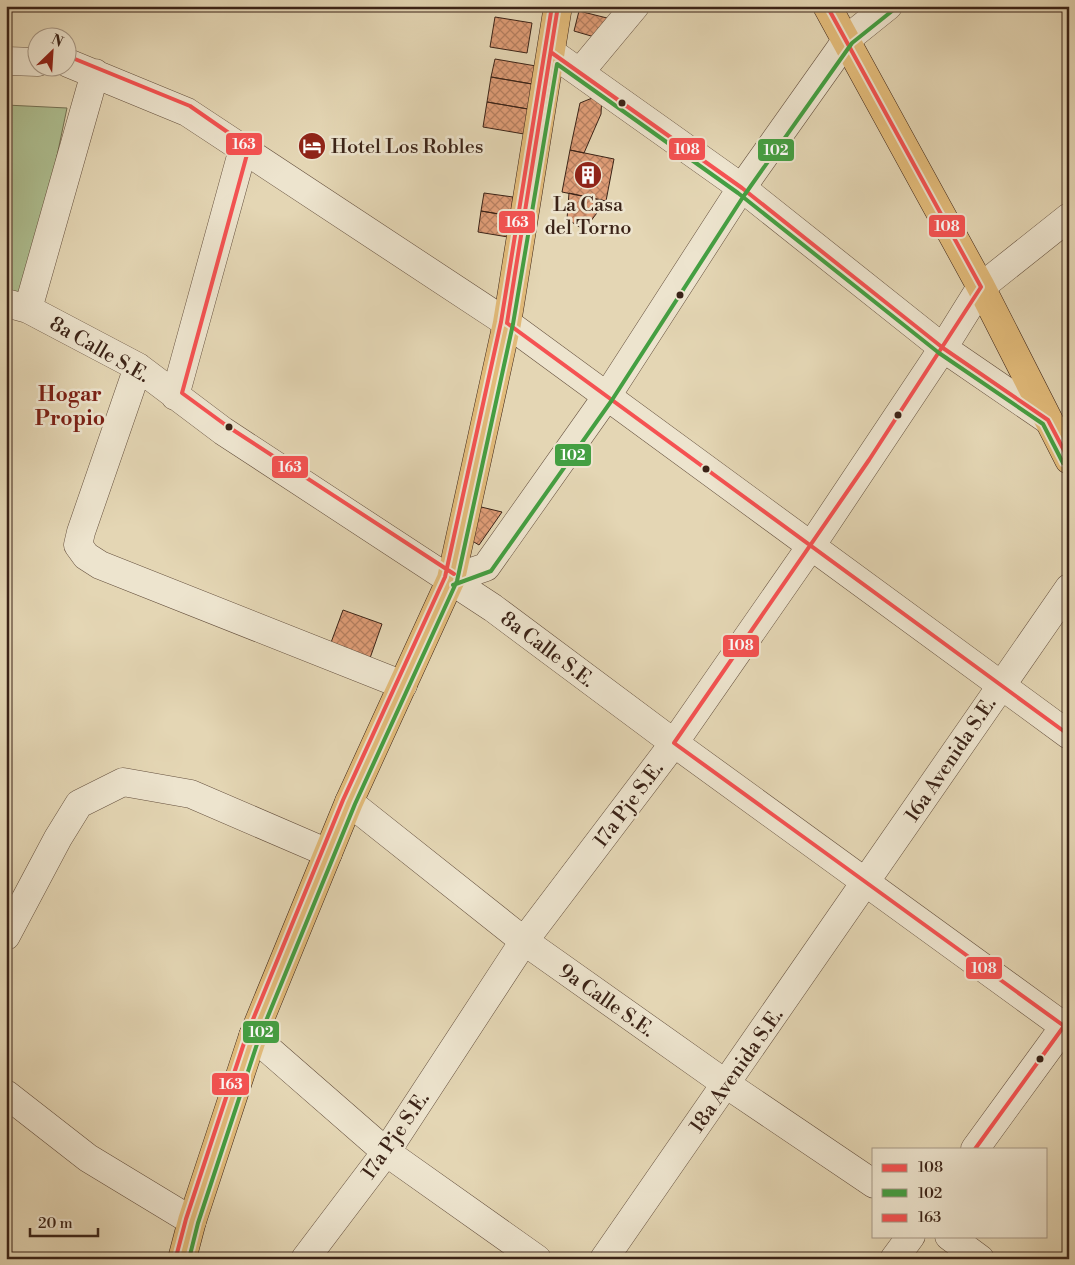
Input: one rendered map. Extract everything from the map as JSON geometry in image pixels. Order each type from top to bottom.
[{"type":"main road","points":[[182,1259],[192,1221],[253,1036],[349,802],[451,579],[507,323],[552,53],[558,6]]},
{"type":"main road","points":[[827,6],[847,39],[981,287],[1069,460]]},
{"type":"street","points":[[580,72],[635,6]]},
{"type":"street","points":[[451,579],[486,567],[608,396],[742,188],[847,39],[888,6]]},
{"type":"street","points":[[552,53],[742,188],[943,348],[1048,420]]},
{"type":"street","points":[[6,61],[28,62]]},
{"type":"street","points":[[78,66],[187,112],[507,323],[1069,735]]},
{"type":"street","points":[[17,306],[95,73]]},
{"type":"street","points":[[175,396],[243,149]]},
{"type":"street","name":"17a Pje S.E.","points":[[305,1259],[386,1152],[524,941],[674,743],[811,546],[943,348],[981,287],[1069,217]]},
{"type":"street","name":"8a Calle S.E.","points":[[17,306],[138,367],[223,432],[451,579],[493,608],[674,743],[1067,1025]]},
{"type":"street","points":[[138,367],[81,532],[78,545],[86,556],[100,565],[402,685]]},
{"type":"street","name":"16a Avenida S.E.","points":[[867,881],[1069,588]]},
{"type":"street","points":[[6,936],[58,838],[79,804],[123,782],[191,794],[328,853]]},
{"type":"street","name":"9a Calle S.E.","points":[[349,802],[524,941],[726,1084],[872,1183]]},
{"type":"street","name":"18a Avenida S.E.","points":[[604,1259],[867,881]]},
{"type":"street","points":[[976,1148],[1067,1025]]},
{"type":"street","points":[[253,1036],[386,1152],[537,1259]]},
{"type":"street","points":[[6,1094],[88,1158],[192,1221]]},
{"type":"street","points":[[894,1259],[910,1238]]},
{"type":"street","points":[[951,1238],[980,1259]]},
{"type":"green space","points":[[6,105],[67,108],[28,295],[6,290]]},
{"type":"building","points":[[579,11],[611,19],[598,38],[574,31]]},
{"type":"building","points":[[495,17],[532,23],[527,53],[490,47]]},
{"type":"building","points":[[495,59],[536,66],[532,84],[491,77]]},
{"type":"building","points":[[491,77],[532,84],[528,109],[487,102]]},
{"type":"building","points":[[602,94],[601,114],[584,153],[570,150],[580,103]]},
{"type":"building","points":[[487,102],[528,109],[524,134],[483,127]]},
{"type":"building","name":"La Casa del Torno","points":[[570,150],[614,159],[606,201],[562,192]]},
{"type":"building","points":[[484,193],[513,197],[511,216],[481,211]]},
{"type":"building","points":[[569,193],[606,201],[584,230],[567,219]]},
{"type":"building","points":[[481,211],[511,216],[508,237],[478,232]]},
{"type":"building","points":[[477,506],[502,512],[479,545],[469,539]]},
{"type":"building","points":[[343,610],[382,624],[369,661],[329,648]]},
{"type":"transit line","name":"163","points":[[176,1257],[186,1219],[247,1034],[343,800],[445,577],[501,322],[552,6]]},
{"type":"transit line","name":"108","points":[[507,323],[558,6]]},
{"type":"transit line","name":"108","points":[[827,6],[981,287],[869,460],[674,743],[1064,1026],[976,1148]]},
{"type":"transit line","name":"102","points":[[453,585],[491,571],[612,400],[743,197],[852,43],[892,11]]},
{"type":"transit line","name":"108","points":[[552,53],[742,188],[943,348],[1048,420],[1069,460]]},
{"type":"transit line","name":"163","points":[[78,60],[190,106],[249,147],[182,393],[227,426],[454,574]]},
{"type":"transit line","name":"102","points":[[189,1259],[198,1223],[259,1038],[355,804],[457,581],[513,324],[557,64],[738,193],[939,353],[1043,424],[1063,463]]},
{"type":"transit line","name":"108","points":[[507,323],[1069,735]]},
{"type":"place","name":"Hotel Los Robles","points":[[312,146]]},
{"type":"place","name":"La Casa del Torno","points":[[588,175]]},
{"type":"district","name":"Hogar Propio","points":[[70,406]]}]
